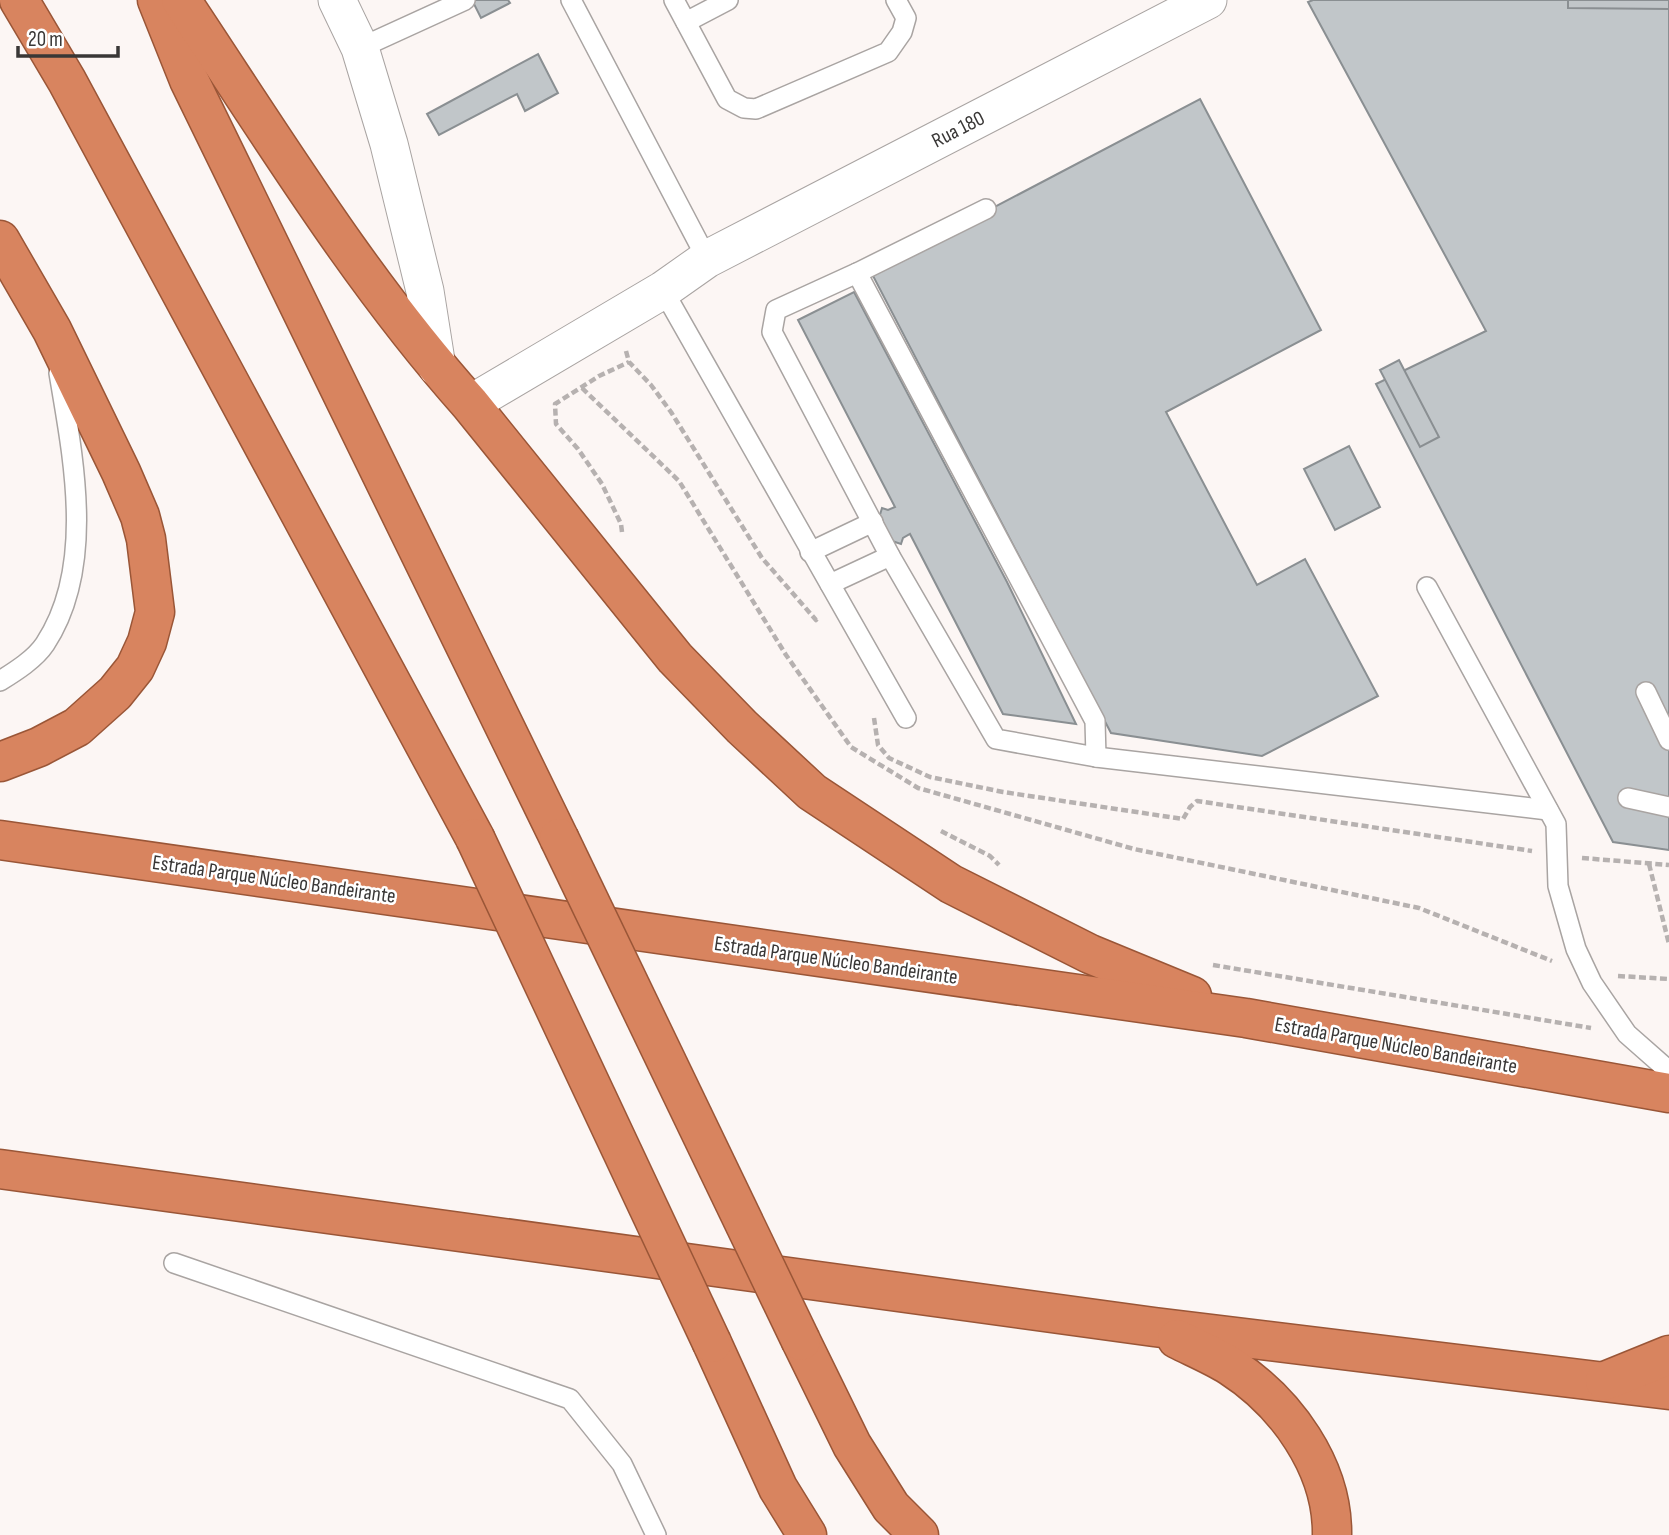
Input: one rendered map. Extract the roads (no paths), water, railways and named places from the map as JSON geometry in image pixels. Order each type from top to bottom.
[{"type":"highway","points":[[19,0],[67,81],[475,838],[778,1488],[807,1535]]},
{"type":"highway","points":[[157,0],[195,92],[852,1445],[891,1507],[919,1535]]},
{"type":"highway","points":[[181,0],[343,243],[437,367],[470,404],[675,658],[742,727],[811,792],[951,884],[1090,954],[1246,1018]]},
{"type":"highway","points":[[0,240],[52,330],[140,516],[146,539],[155,612],[147,642],[135,668],[115,693],[78,727],[39,747],[0,762]]},
{"type":"highway","name":"Estrada Parque Núcleo Bandeirante","points":[[0,840],[1246,1018],[1669,1093]]},
{"type":"highway","points":[[0,1169],[1154,1327],[1669,1390]]},
{"type":"highway","points":[[1154,1327],[1230,1366],[1275,1401],[1299,1434],[1320,1471],[1333,1513],[1332,1535]]},
{"type":"highway","points":[[1603,1382],[1669,1355]]},
{"type":"street","points":[[337,0],[360,48],[389,144],[425,291],[437,367]]},
{"type":"street","name":"Rua 180","points":[[470,404],[663,290],[707,259],[1208,0]]},
{"type":"lane","points":[[360,48],[465,0]]},
{"type":"lane","points":[[571,0],[707,259]]},
{"type":"lane","points":[[674,0],[727,99],[734,104],[756,109],[888,52],[902,32],[906,18],[896,0]]},
{"type":"lane","points":[[686,22],[728,0]]},
{"type":"lane","points":[[986,209],[776,310],[772,332],[890,556],[996,739],[1096,757],[1548,810]]},
{"type":"lane","points":[[857,273],[1095,721],[1096,757]]},
{"type":"lane","points":[[663,290],[906,718]]},
{"type":"lane","points":[[0,681],[19,669],[44,646],[65,607],[75,557],[74,460],[52,330]]},
{"type":"lane","points":[[810,552],[873,522]]},
{"type":"lane","points":[[834,592],[890,556]]},
{"type":"lane","points":[[1427,587],[1556,824],[1558,886],[1573,939],[1592,983],[1627,1034],[1669,1071]]},
{"type":"lane","points":[[1646,692],[1669,740]]},
{"type":"lane","points":[[1628,798],[1669,807]]},
{"type":"lane","points":[[174,1263],[570,1399],[622,1465],[656,1535]]}]
